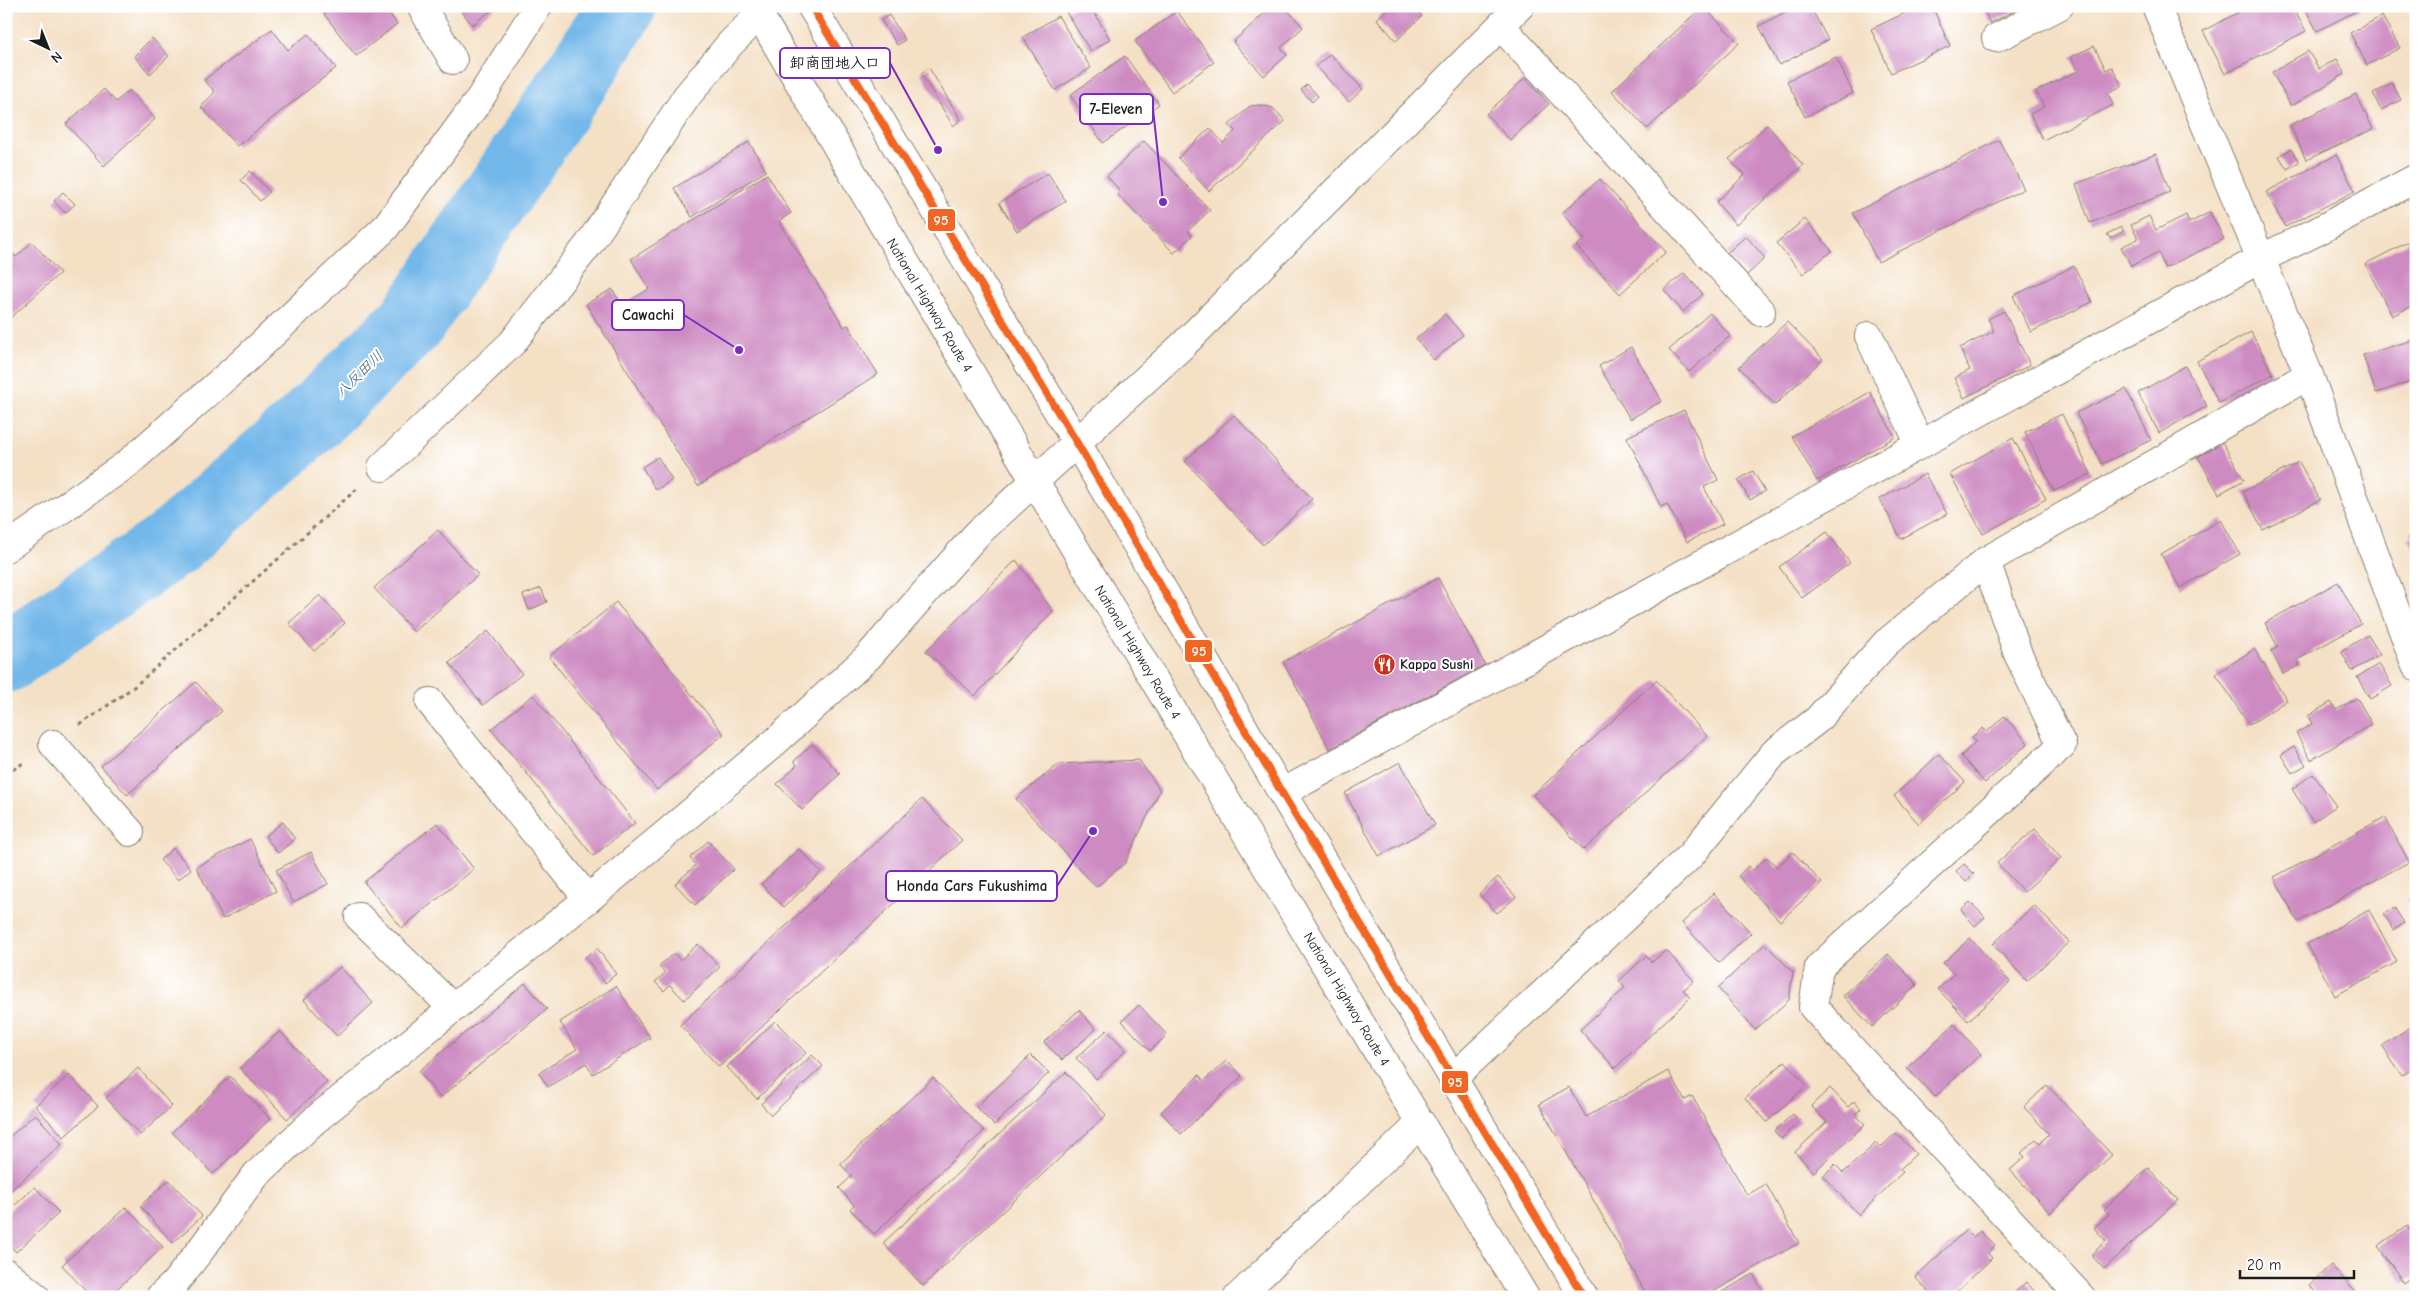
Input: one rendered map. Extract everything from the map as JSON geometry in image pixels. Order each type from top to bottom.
[{"type":"main road","points":[[421,6],[453,60]]},
{"type":"main road","points":[[6,548],[127,464],[245,360],[385,228],[479,100],[538,6]]},
{"type":"main road","points":[[811,6],[1077,442],[1282,793],[1584,1297]]},
{"type":"main road","points":[[160,1297],[185,1270],[256,1175],[315,1120],[588,899],[774,743],[868,657],[977,534],[1182,346],[1520,6]]},
{"type":"main road","points":[[1996,38],[2059,6]]},
{"type":"main road","points":[[2156,6],[2262,258],[2308,375],[2416,666]]},
{"type":"main road","points":[[382,467],[512,343],[589,244],[687,96],[756,11]]},
{"type":"main road","name":"National Highway Route 4","points":[[756,11],[1034,480],[1525,1297]]},
{"type":"main road","points":[[1501,26],[1761,312]]},
{"type":"main road","points":[[1282,793],[2262,258],[2316,232],[2416,178]]},
{"type":"main road","points":[[1869,336],[1920,445]]},
{"type":"main road","points":[[1453,1078],[1690,856],[1774,753],[1817,720],[1886,644],[1986,561],[2308,375]]},
{"type":"main road","points":[[1986,561],[2018,654],[2062,745],[1818,968],[1813,1007],[2081,1297]]},
{"type":"main road","points":[[430,702],[588,899]]},
{"type":"main road","points":[[53,744],[130,832]]},
{"type":"main road","points":[[359,917],[453,1008]]},
{"type":"main road","points":[[1238,1297],[1421,1123]]},
{"type":"main road","points":[[6,1273],[36,1297]]},
{"type":"path","points":[[6,774],[53,744],[134,686],[382,467]]},
{"type":"building","points":[[334,6],[384,6],[397,24],[356,56],[324,14]]},
{"type":"building","points":[[458,6],[497,6],[472,25]]},
{"type":"building","points":[[1075,6],[1090,6],[1110,39],[1091,52],[1066,12]]},
{"type":"building","points":[[1272,6],[1284,6],[1303,27],[1281,48],[1287,55],[1264,76],[1233,42]]},
{"type":"building","points":[[1391,6],[1421,6],[1417,10],[1422,16],[1396,41],[1377,19]]},
{"type":"building","points":[[1703,6],[1739,43],[1647,129],[1612,91]]},
{"type":"building","points":[[1796,6],[1810,6],[1828,40],[1779,65],[1759,26]]},
{"type":"building","points":[[1920,6],[1932,6],[1950,46],[1891,73],[1871,29]]},
{"type":"building","points":[[1982,6],[2024,6],[1990,23]]},
{"type":"building","points":[[2250,6],[2292,6],[2306,31],[2225,74],[2203,31]]},
{"type":"building","points":[[2304,6],[2366,6],[2317,31]]},
{"type":"building","points":[[1177,11],[1214,62],[1172,92],[1135,41]]},
{"type":"building","points":[[889,15],[905,40],[897,45],[881,20]]},
{"type":"building","points":[[1058,16],[1091,68],[1055,90],[1023,37]]},
{"type":"building","points":[[2382,16],[2400,48],[2367,65],[2350,33]]},
{"type":"building","points":[[272,29],[288,50],[308,34],[336,68],[237,146],[201,107],[215,92],[204,80]]},
{"type":"building","points":[[152,38],[169,56],[150,74],[134,56]]},
{"type":"building","points":[[2094,46],[2106,70],[2112,67],[2122,86],[2108,93],[2113,105],[2043,140],[2030,114],[2044,107],[2036,91],[2078,71],[2071,57]]},
{"type":"building","points":[[2308,51],[2319,69],[2337,59],[2345,74],[2291,106],[2272,72]]},
{"type":"building","points":[[1330,54],[1363,89],[1349,102],[1316,66]]},
{"type":"building","points":[[1125,56],[1159,104],[1103,143],[1070,95]]},
{"type":"building","points":[[1836,57],[1853,93],[1805,117],[1787,81]]},
{"type":"building","points":[[929,68],[961,120],[953,126],[921,73]]},
{"type":"building","points":[[1525,78],[1549,104],[1510,140],[1486,114]]},
{"type":"building","points":[[2392,83],[2401,100],[2381,110],[2373,94]]},
{"type":"building","points":[[1307,84],[1318,96],[1312,102],[1301,90]]},
{"type":"building","points":[[104,89],[116,102],[129,90],[155,119],[104,166],[66,124]]},
{"type":"building","points":[[2356,94],[2373,129],[2306,160],[2290,125]]},
{"type":"building","points":[[1261,105],[1273,108],[1285,121],[1209,191],[1178,158],[1210,128],[1223,143],[1235,131],[1229,125],[1250,106]]},
{"type":"building","points":[[1767,125],[1803,165],[1736,225],[1716,202],[1745,175],[1729,159]]},
{"type":"building","points":[[1999,140],[2024,189],[1878,262],[1853,213]]},
{"type":"building","points":[[1144,141],[1210,210],[1188,231],[1192,236],[1174,253],[1117,194],[1120,191],[1107,176]]},
{"type":"building","points":[[749,142],[766,171],[692,217],[674,188]]},
{"type":"building","points":[[2291,149],[2299,162],[2287,169],[2279,156]]},
{"type":"building","points":[[2156,154],[2170,192],[2090,223],[2076,184]]},
{"type":"building","points":[[2336,155],[2355,191],[2285,227],[2266,192]]},
{"type":"building","points":[[250,171],[270,192],[260,201],[241,180]]},
{"type":"building","points":[[1048,173],[1066,201],[1017,231],[999,203]]},
{"type":"building","points":[[767,174],[791,213],[779,221],[844,327],[848,325],[878,374],[698,486],[586,304],[612,289],[622,305],[649,289],[631,259]]},
{"type":"building","points":[[1600,179],[1666,252],[1620,294],[1576,246],[1585,239],[1562,213]]},
{"type":"building","points":[[63,192],[75,204],[65,213],[54,201]]},
{"type":"building","points":[[2210,212],[2224,239],[2165,268],[2158,252],[2131,266],[2121,247],[2138,239],[2131,225],[2149,216],[2156,230],[2186,215],[2189,223]]},
{"type":"building","points":[[1805,219],[1832,251],[1803,274],[1776,243]]},
{"type":"building","points":[[2121,227],[2124,231],[2110,238],[2107,234]]},
{"type":"building","points":[[1746,236],[1765,258],[1747,275],[1727,253]]},
{"type":"building","points":[[2416,238],[2416,304],[2392,316],[2365,264]]},
{"type":"building","points":[[32,242],[60,273],[6,322],[6,247],[16,257]]},
{"type":"building","points":[[2074,266],[2092,302],[2031,332],[2013,296]]},
{"type":"building","points":[[1684,273],[1703,294],[1683,312],[1664,290]]},
{"type":"building","points":[[2004,311],[2030,365],[1964,398],[1954,378],[1970,370],[1960,348],[1994,331],[1988,319]]},
{"type":"building","points":[[1710,313],[1730,336],[1689,372],[1669,350]]},
{"type":"building","points":[[1445,314],[1463,335],[1434,360],[1416,339]]},
{"type":"building","points":[[1787,322],[1823,359],[1775,405],[1739,367]]},
{"type":"building","points":[[2251,332],[2273,374],[2219,403],[2197,361]]},
{"type":"building","points":[[2416,339],[2416,380],[2376,393],[2363,355]]},
{"type":"building","points":[[1631,347],[1662,401],[1630,419],[1599,366]]},
{"type":"building","points":[[2185,366],[2207,406],[2159,433],[2138,393]]},
{"type":"building","points":[[2126,389],[2151,440],[2102,464],[2076,413]]},
{"type":"building","points":[[1870,392],[1895,437],[1817,481],[1792,436]]},
{"type":"building","points":[[1684,410],[1718,480],[1704,487],[1723,524],[1687,542],[1667,504],[1661,507],[1627,437]]},
{"type":"building","points":[[2062,414],[2091,474],[2054,491],[2025,432]]},
{"type":"building","points":[[1234,415],[1312,499],[1263,545],[1185,461]]},
{"type":"building","points":[[2013,438],[2046,499],[1983,534],[1950,474]]},
{"type":"building","points":[[2222,442],[2244,480],[2219,494],[2198,457]]},
{"type":"building","points":[[658,457],[672,480],[656,490],[642,467]]},
{"type":"building","points":[[2299,462],[2320,500],[2263,530],[2243,492]]},
{"type":"building","points":[[1753,471],[1765,491],[1750,500],[1738,480]]},
{"type":"building","points":[[1925,474],[1947,514],[1901,539],[1880,499]]},
{"type":"building","points":[[2221,520],[2240,554],[2180,588],[2161,554]]},
{"type":"building","points":[[438,530],[478,575],[414,632],[374,588]]},
{"type":"building","points":[[1827,532],[1850,563],[1802,598],[1779,567]]},
{"type":"building","points":[[2416,534],[2416,555],[2408,538]]},
{"type":"building","points":[[1016,560],[1053,611],[975,696],[926,651]]},
{"type":"building","name":"Kappa Sushi","points":[[1438,578],[1485,665],[1330,749],[1283,662]]},
{"type":"building","points":[[2338,582],[2361,624],[2297,660],[2300,665],[2283,674],[2271,651],[2278,647],[2265,623]]},
{"type":"building","points":[[541,588],[547,602],[529,610],[523,595]]},
{"type":"building","points":[[320,595],[345,623],[314,651],[289,623]]},
{"type":"building","points":[[616,602],[724,734],[657,790],[549,657]]},
{"type":"building","points":[[488,631],[522,674],[483,705],[449,663]]},
{"type":"building","points":[[2368,635],[2380,655],[2352,671],[2341,651]]},
{"type":"building","points":[[2254,649],[2287,700],[2249,725],[2216,674]]},
{"type":"building","points":[[2379,664],[2392,686],[2370,699],[2357,677]]},
{"type":"building","points":[[1656,680],[1707,736],[1584,850],[1533,795]]},
{"type":"building","points":[[196,682],[222,711],[127,795],[101,766]]},
{"type":"building","points":[[533,695],[635,823],[593,856],[491,729]]},
{"type":"building","points":[[2357,698],[2372,724],[2311,760],[2296,733],[2312,724],[2308,716],[2331,702],[2336,710]]},
{"type":"building","points":[[2004,716],[2028,743],[1985,783],[1961,756],[1976,741],[1972,737],[1983,728],[1987,732]]},
{"type":"building","points":[[812,744],[840,774],[802,810],[777,784],[797,765],[794,761]]},
{"type":"building","points":[[2294,747],[2306,765],[2292,773],[2281,755]]},
{"type":"building","points":[[1939,754],[1965,782],[1919,824],[1894,796]]},
{"type":"building","points":[[1139,760],[1160,790],[1125,863],[1096,887],[1016,799],[1059,764]]},
{"type":"building","points":[[1400,762],[1435,825],[1379,856],[1345,793]]},
{"type":"building","points":[[2313,774],[2336,806],[2313,822],[2292,789]]},
{"type":"building","points":[[922,799],[962,840],[719,1067],[680,1025]]},
{"type":"building","points":[[2385,817],[2409,862],[2298,922],[2274,877]]},
{"type":"building","points":[[283,822],[295,839],[278,853],[265,836]]},
{"type":"building","points":[[437,823],[474,869],[402,928],[364,882]]},
{"type":"building","points":[[2035,829],[2061,858],[2024,892],[1997,863]]},
{"type":"building","points":[[250,839],[276,891],[223,919],[196,867]]},
{"type":"building","points":[[708,841],[734,869],[695,905],[675,884],[696,865],[690,858]]},
{"type":"building","points":[[173,848],[191,869],[178,880],[160,860]]},
{"type":"building","points":[[799,849],[821,872],[784,907],[761,884]]},
{"type":"building","points":[[311,852],[328,884],[293,902],[276,870]]},
{"type":"building","points":[[1793,852],[1822,883],[1780,921],[1738,876],[1748,866],[1752,871],[1767,857],[1777,867]]},
{"type":"building","points":[[1964,864],[1974,874],[1966,882],[1956,871]]},
{"type":"building","points":[[1498,877],[1516,897],[1497,913],[1479,894]]},
{"type":"building","points":[[1714,893],[1751,933],[1719,963],[1682,923]]},
{"type":"building","points":[[2416,895],[2416,912],[2408,900]]},
{"type":"building","points":[[1970,902],[1985,917],[1975,926],[1961,910]]},
{"type":"building","points":[[2034,905],[2069,942],[2027,981],[1993,944]]},
{"type":"building","points":[[2394,907],[2404,923],[2394,930],[2384,914]]},
{"type":"building","points":[[2369,910],[2397,962],[2335,996],[2307,944]]},
{"type":"building","points":[[1970,938],[2010,982],[1968,1021],[1938,989],[1954,974],[1943,963]]},
{"type":"building","points":[[698,944],[720,967],[684,1000],[670,985],[664,991],[655,982],[665,973],[659,966],[674,953],[680,960]]},
{"type":"building","points":[[1765,944],[1793,972],[1789,1000],[1755,1030],[1718,988]]},
{"type":"building","points":[[597,948],[616,974],[605,983],[585,957]]},
{"type":"building","points":[[1666,950],[1694,981],[1683,990],[1690,998],[1615,1068],[1580,1030],[1625,988],[1619,981],[1646,956],[1652,962]]},
{"type":"building","points":[[1888,954],[1917,985],[1872,1027],[1843,996]]},
{"type":"building","points":[[340,967],[373,1003],[337,1036],[304,1000]]},
{"type":"building","points":[[525,983],[547,1009],[440,1098],[419,1071]]},
{"type":"building","points":[[616,986],[650,1038],[593,1074],[586,1063],[548,1087],[539,1073],[577,1049],[560,1022]]},
{"type":"building","points":[[1139,1005],[1167,1035],[1150,1051],[1122,1021]]},
{"type":"building","points":[[1079,1010],[1096,1029],[1062,1060],[1044,1042]]},
{"type":"building","points":[[775,1021],[806,1053],[757,1099],[727,1067]]},
{"type":"building","points":[[2416,1023],[2416,1066],[2402,1076],[2382,1046]]},
{"type":"building","points":[[1954,1024],[1981,1054],[1935,1097],[1907,1068]]},
{"type":"building","points":[[1107,1030],[1126,1050],[1096,1079],[1076,1058]]},
{"type":"building","points":[[280,1031],[327,1082],[287,1119],[240,1068]]},
{"type":"building","points":[[812,1055],[823,1066],[771,1115],[761,1104]]},
{"type":"building","points":[[1031,1055],[1049,1073],[994,1125],[976,1107]]},
{"type":"building","points":[[1227,1060],[1242,1076],[1181,1134],[1161,1112],[1199,1075],[1204,1081]]},
{"type":"building","points":[[1785,1061],[1807,1085],[1767,1122],[1745,1098]]},
{"type":"building","points":[[138,1068],[172,1106],[140,1135],[106,1098]]},
{"type":"building","points":[[1668,1071],[1685,1100],[1692,1096],[1747,1195],[1766,1184],[1799,1243],[1704,1297],[1648,1297],[1539,1104],[1569,1087],[1586,1117]]},
{"type":"building","points":[[1066,1072],[1106,1115],[923,1286],[883,1243]]},
{"type":"building","points":[[69,1075],[98,1106],[64,1137],[35,1106]]},
{"type":"building","points":[[230,1076],[270,1119],[213,1174],[172,1132]]},
{"type":"building","points":[[933,1078],[984,1131],[874,1234],[850,1209],[854,1205],[839,1188],[852,1176],[840,1164]]},
{"type":"building","points":[[2047,1085],[2112,1155],[2050,1213],[2010,1170],[2025,1157],[2021,1153],[2036,1139],[2040,1143],[2049,1134],[2024,1107]]},
{"type":"building","points":[[1830,1088],[1848,1107],[1854,1101],[1861,1109],[1855,1114],[1865,1124],[1814,1172],[1795,1152],[1827,1122],[1811,1106]]},
{"type":"building","points":[[35,1114],[62,1144],[6,1195],[6,1140]]},
{"type":"building","points":[[1793,1114],[1800,1121],[1781,1139],[1774,1131]]},
{"type":"building","points":[[1896,1133],[1916,1154],[1900,1169],[1903,1172],[1859,1215],[1823,1176],[1835,1164],[1843,1173],[1876,1143],[1880,1148]]},
{"type":"building","points":[[2148,1168],[2178,1200],[2104,1269],[2091,1255],[2106,1241],[2094,1228],[2109,1214],[2104,1209]]},
{"type":"building","points":[[169,1180],[202,1216],[173,1243],[140,1206]]},
{"type":"building","points":[[35,1187],[59,1213],[16,1252],[6,1241],[6,1213]]},
{"type":"building","points":[[126,1207],[163,1247],[108,1297],[91,1297],[62,1265]]},
{"type":"building","points":[[2407,1226],[2416,1240],[2416,1274],[2404,1283],[2378,1246]]},
{"type":"building","points":[[1966,1230],[1973,1237],[1980,1231],[1995,1246],[1988,1253],[1992,1258],[1951,1297],[1933,1297],[1915,1277]]},
{"type":"building","points":[[2331,1265],[2360,1297],[2320,1297],[2309,1285]]},
{"type":"building","points":[[1753,1274],[1766,1297],[1714,1297]]},
{"type":"building","points":[[2026,1282],[2040,1297],[2010,1297]]},
{"type":"waterway","name":"八反田川","points":[[6,658],[170,545],[305,426],[411,323],[583,68],[622,6]]},
{"type":"transit line","name":"95","points":[[811,6],[1077,443],[1282,793],[1584,1297]]},
{"type":"place","name":"卸商団地入口","points":[[938,150]]},
{"type":"place","name":"7-Eleven","points":[[1163,202]]},
{"type":"place","name":"Cawachi","points":[[739,350]]},
{"type":"place","name":"Kappa Sushi","points":[[1384,664]]},
{"type":"place","name":"Honda Cars Fukushima","points":[[1093,831]]}]
